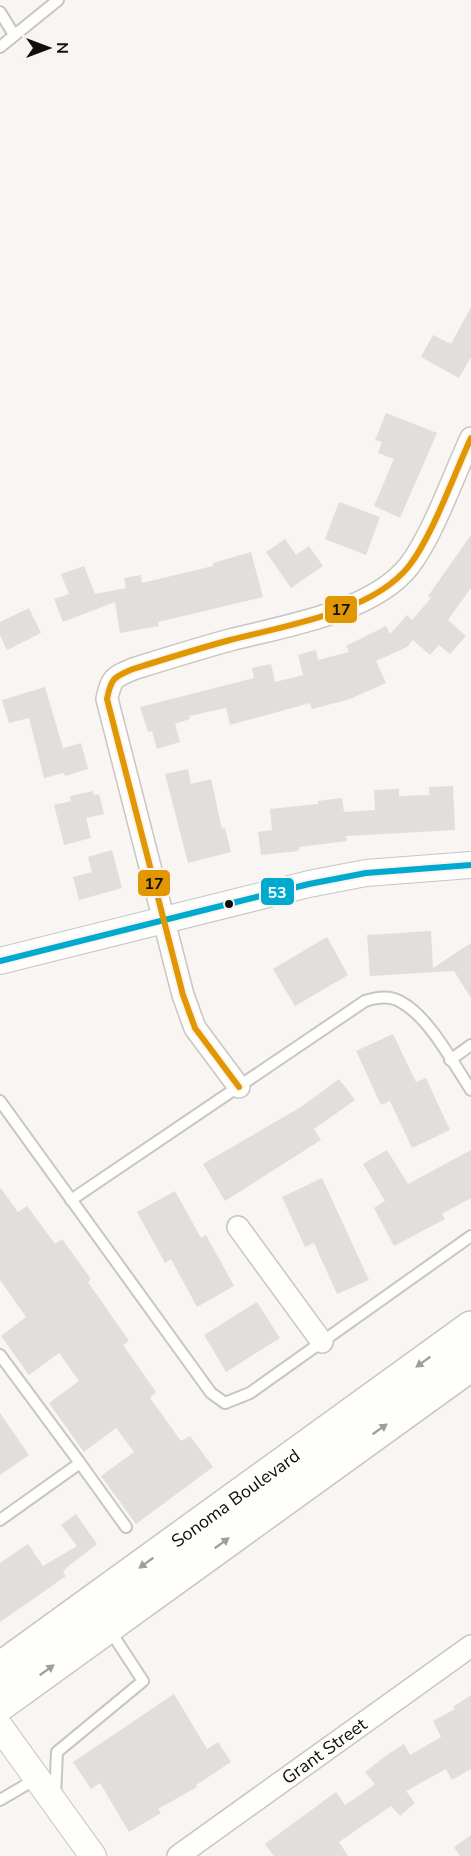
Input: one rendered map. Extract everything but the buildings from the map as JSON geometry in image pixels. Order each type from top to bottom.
[{"type":"main road","name":"Sonoma Boulevard","points":[[0,1669],[471,1328]]},
{"type":"main road","name":"Sonoma Boulevard","points":[[0,1704],[471,1364]]},
{"type":"street","points":[[239,1087],[195,1028],[183,994],[108,699],[110,683],[117,676],[133,669],[326,615],[358,602],[393,582],[409,566],[422,545],[471,438]]},
{"type":"street","points":[[2,955],[366,873],[471,865]]},
{"type":"street","points":[[238,1227],[322,1342]]},
{"type":"street","name":"Grant Street","points":[[178,1856],[471,1646]]},
{"type":"street","points":[[0,1727],[93,1856]]},
{"type":"lane","points":[[0,47],[58,0]]},
{"type":"lane","points":[[0,12],[14,35]]},
{"type":"lane","points":[[71,1200],[364,1000],[381,996],[400,1001],[423,1020],[471,1090]]},
{"type":"lane","points":[[450,1060],[471,1045]]},
{"type":"lane","points":[[0,1101],[211,1393],[225,1403],[250,1393],[471,1236]]},
{"type":"lane","points":[[0,1355],[126,1527]]},
{"type":"lane","points":[[0,1520],[80,1463]]},
{"type":"lane","points":[[54,1803],[57,1752],[143,1681],[107,1626]]},
{"type":"lane","points":[[0,1800],[37,1778]]},
{"type":"transit line","name":"17","points":[[239,1087],[195,1028],[183,995],[107,699],[110,687],[117,676],[133,669],[218,643],[327,615],[374,595],[393,582],[418,553],[443,504],[471,438]]},
{"type":"transit line","name":"53","points":[[0,961],[309,884],[366,873],[471,865]]}]
